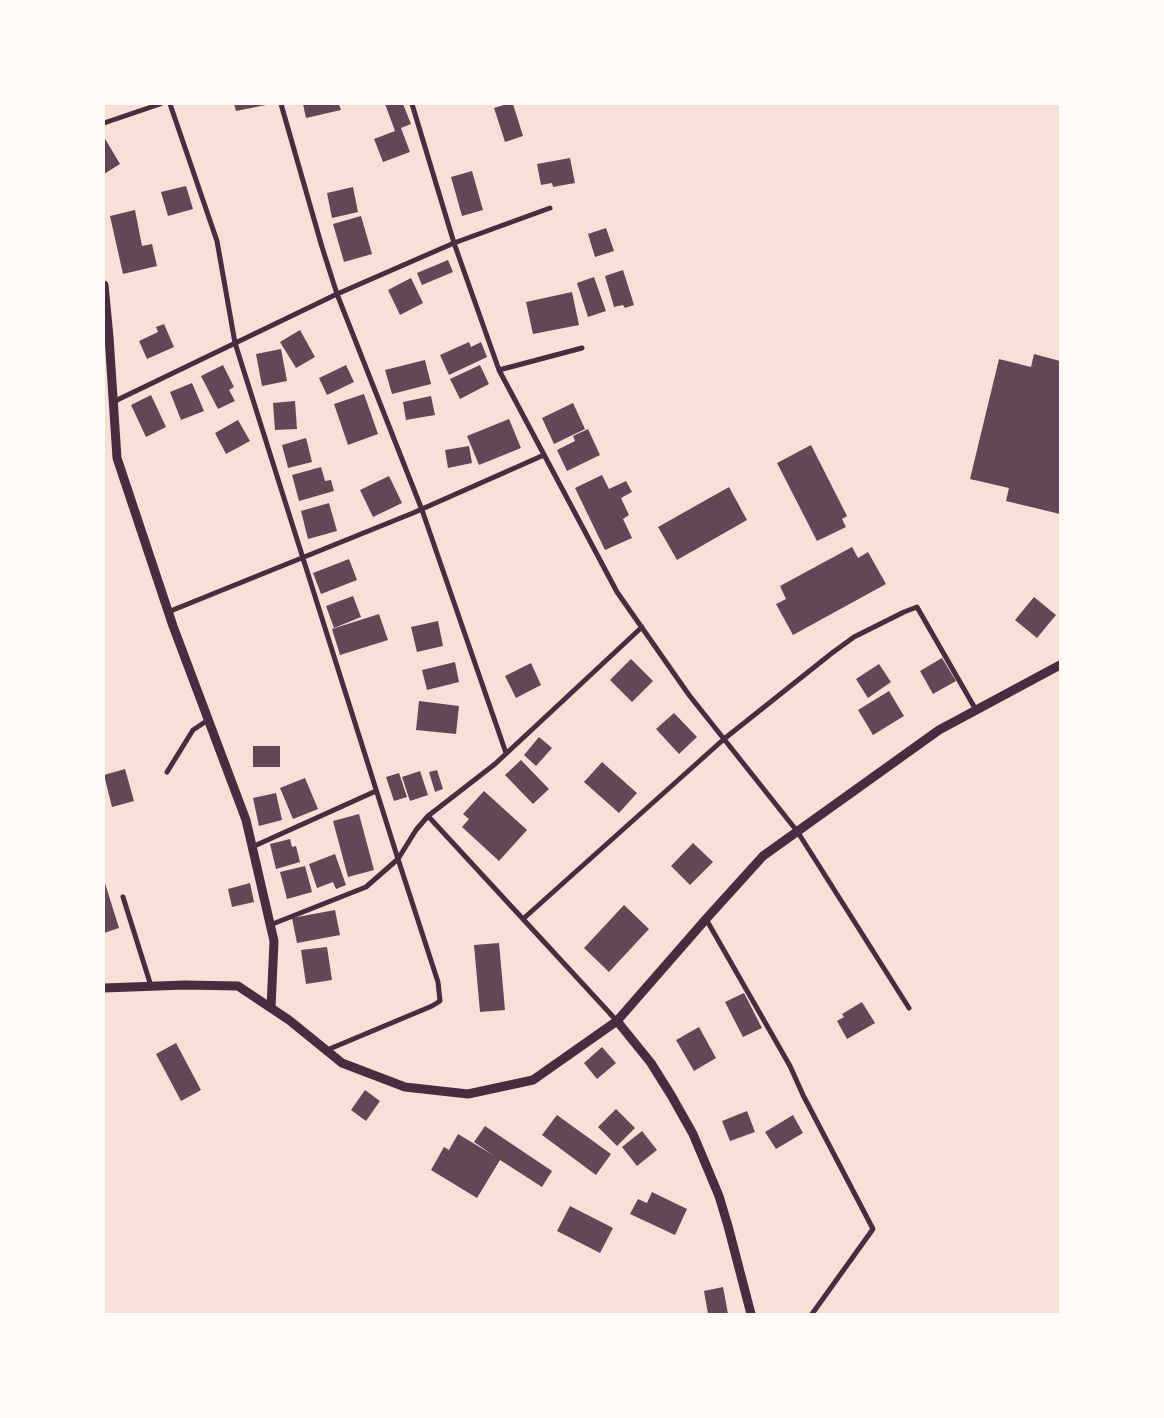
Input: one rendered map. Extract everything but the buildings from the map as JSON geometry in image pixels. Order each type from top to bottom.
[{"type":"street","points":[[104,123],[160,104]]},
{"type":"street","points":[[170,104],[217,241],[235,343],[438,982],[440,1001],[432,1006],[327,1051]]},
{"type":"street","points":[[281,104],[337,294],[422,510],[506,754]]},
{"type":"street","points":[[412,104],[454,243],[499,370],[617,592],[689,695],[797,831],[909,1008]]},
{"type":"street","points":[[113,402],[337,294],[454,243],[550,208]]},
{"type":"street","points":[[104,285],[117,458],[168,612],[246,820],[274,941],[271,1008]]},
{"type":"street","points":[[499,370],[582,348]]},
{"type":"street","points":[[168,612],[422,510],[544,455]]},
{"type":"street","points":[[523,919],[724,738],[854,637],[904,612],[918,607],[976,710]]},
{"type":"street","points":[[270,925],[366,887],[398,859],[416,830],[428,816],[495,764],[642,627]]},
{"type":"street","points":[[104,988],[185,985],[238,986],[289,1020],[342,1063],[405,1088],[468,1094],[533,1080],[617,1021],[762,856],[939,730],[1060,665]]},
{"type":"street","points":[[167,772],[193,730],[208,720]]},
{"type":"street","points":[[252,847],[376,791]]},
{"type":"street","points":[[428,816],[617,1021],[651,1063],[693,1134],[718,1196],[728,1226],[751,1314]]},
{"type":"street","points":[[123,897],[151,986]]},
{"type":"street","points":[[706,919],[790,1066],[803,1095],[874,1229],[812,1314]]}]
